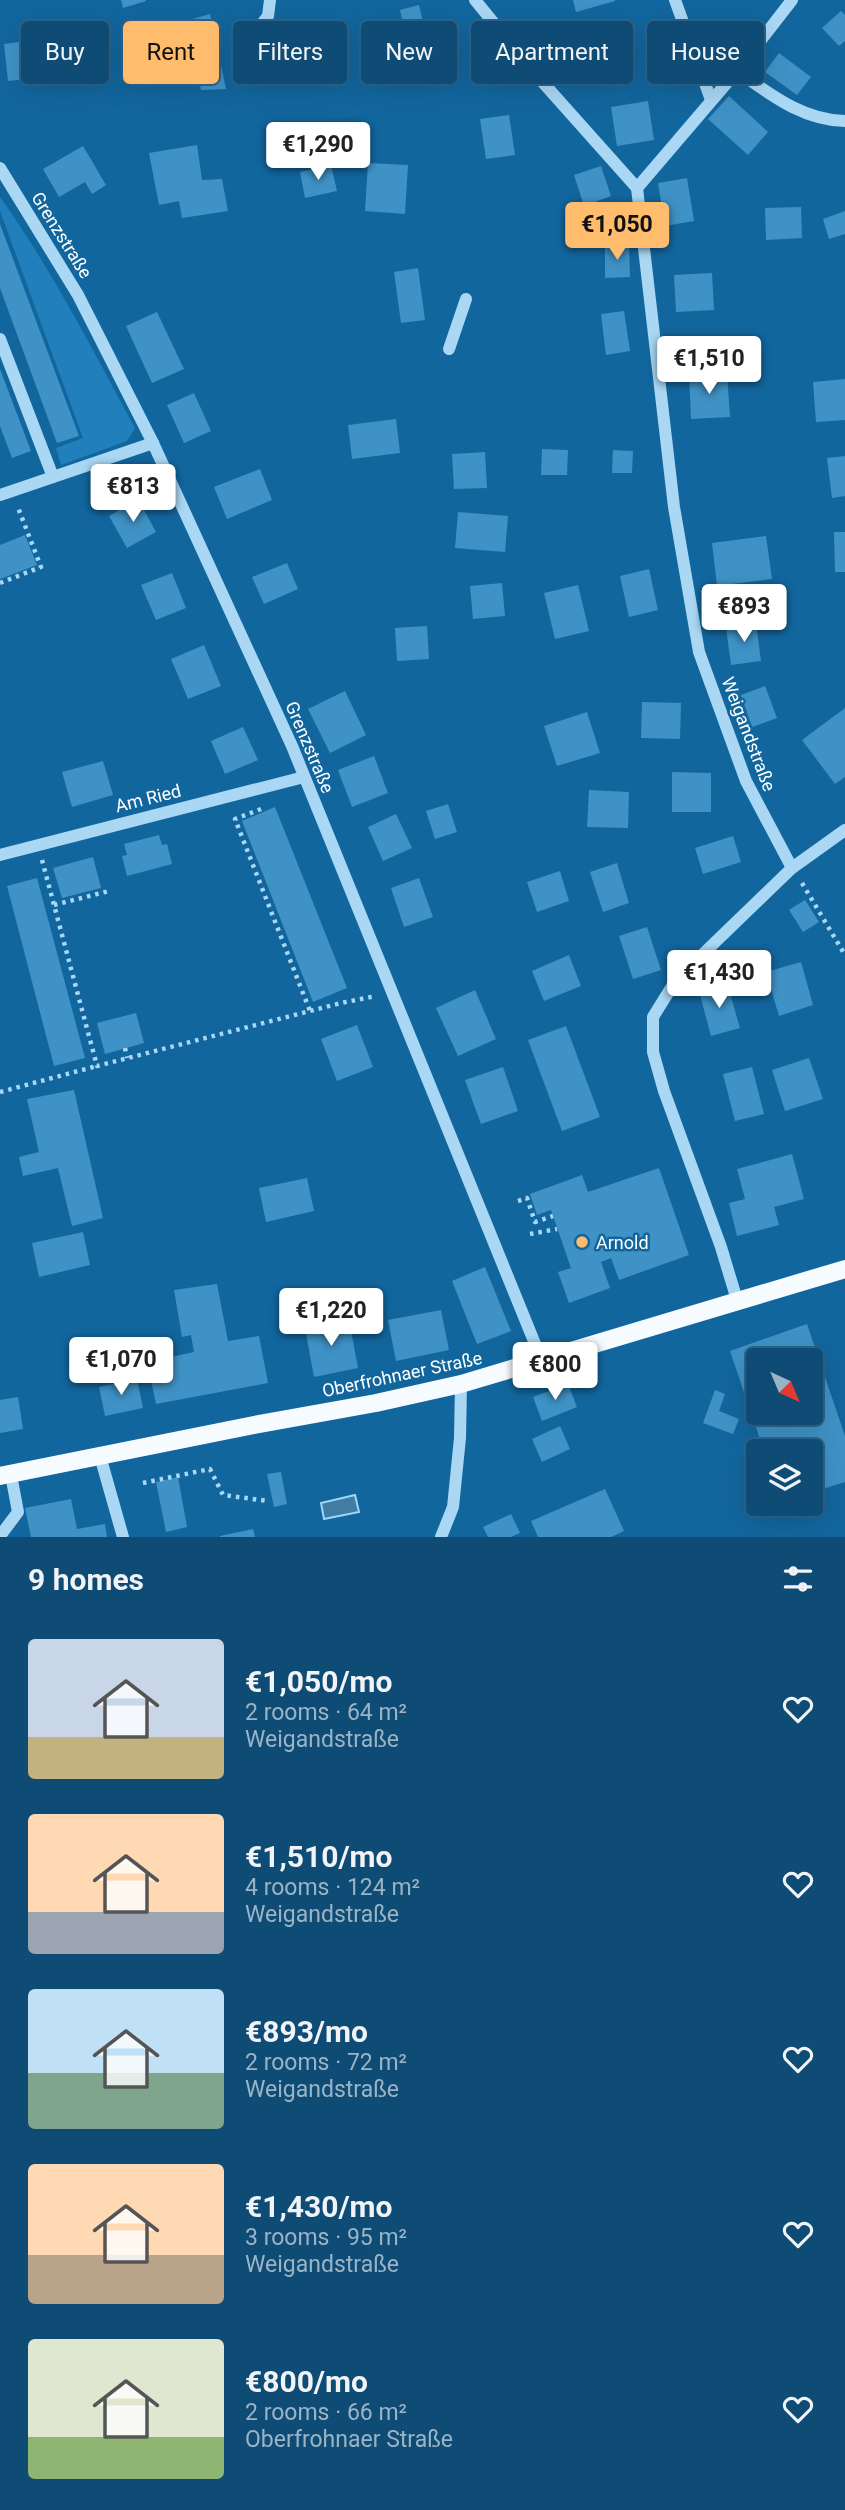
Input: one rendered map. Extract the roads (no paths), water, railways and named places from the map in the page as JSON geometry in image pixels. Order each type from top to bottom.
[{"type":"main road","name":"Oberfrohnaer Straße","points":[[5,1475],[461,1384],[845,1269]]},
{"type":"street","points":[[264,21],[268,16],[270,0]]},
{"type":"street","points":[[475,0],[538,77],[637,188],[725,84]]},
{"type":"street","points":[[675,0],[711,100]]},
{"type":"street","points":[[764,36],[792,0]]},
{"type":"street","points":[[756,84],[789,107],[829,121],[845,121]]},
{"type":"street","name":"Grenzstraße","points":[[0,168],[78,295],[153,443],[304,777],[542,1361]]},
{"type":"street","name":"Weigandstraße","points":[[637,188],[674,507],[699,652],[746,782],[792,868]]},
{"type":"street","points":[[449,349],[466,299]]},
{"type":"street","points":[[0,340],[53,477]]},
{"type":"street","points":[[6,493],[153,443]]},
{"type":"street","name":"Am Ried","points":[[0,855],[304,777]]},
{"type":"street","points":[[737,1300],[721,1247],[664,1091],[653,1052],[653,1017],[676,980],[792,868],[845,830]]},
{"type":"street","points":[[441,1537],[453,1507],[460,1438],[461,1384]]},
{"type":"street","points":[[100,1456],[123,1537]]},
{"type":"street","points":[[0,1536],[18,1512],[5,1475]]},
{"type":"place","name":"Arnold","points":[[582,1242]]}]
